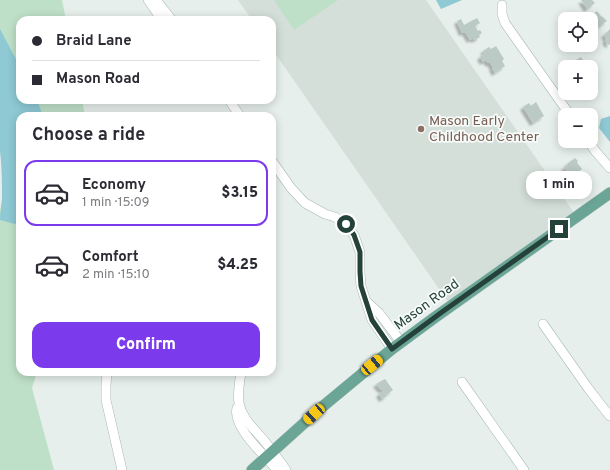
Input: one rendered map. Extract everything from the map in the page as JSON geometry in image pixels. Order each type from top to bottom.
[{"type":"main road","name":"Mason Road","points":[[252,470],[322,407],[396,346],[610,193]]},
{"type":"street","points":[[148,0],[159,16]]},
{"type":"street","points":[[156,0],[169,16]]},
{"type":"street","points":[[502,5],[502,14],[505,23],[565,108]]},
{"type":"street","points":[[593,148],[610,168]]},
{"type":"street","points":[[276,167],[291,188],[305,203],[346,224],[354,235],[360,252],[361,286],[366,301],[379,313],[396,346]]},
{"type":"street","points":[[543,324],[588,388],[610,416]]},
{"type":"street","points":[[107,376],[106,400],[122,470]]},
{"type":"street","points":[[240,376],[238,394],[241,412],[261,437],[277,470]]},
{"type":"street","points":[[462,382],[524,470]]},
{"type":"street","points":[[269,455],[286,470]]},
{"type":"shaded area","name":"Mason Early Childhood Center","points":[[238,0],[426,0],[577,217],[451,306],[276,55],[276,16],[249,16]]},
{"type":"green space","points":[[0,0],[62,0],[65,16],[16,16],[16,104],[83,104],[84,112],[16,112],[16,376],[36,376],[32,388],[54,470],[0,470],[0,211],[3,181],[0,150]]},
{"type":"green space","points":[[274,0],[338,0],[294,30]]},
{"type":"water","points":[[436,0],[462,0],[441,9]]},
{"type":"water","points":[[0,29],[16,59],[16,104],[38,104],[42,112],[16,112],[15,224],[0,220],[2,201],[2,169],[0,150]]},
{"type":"water","points":[[610,116],[610,142],[599,128],[601,119]]},
{"type":"building","points":[[581,0],[592,0],[595,3],[587,9]]},
{"type":"building","points":[[598,12],[601,16],[607,21],[598,27]]},
{"type":"building","points":[[477,18],[480,23],[475,26],[478,31],[480,30],[482,33],[479,35],[480,37],[470,40],[465,32],[462,33],[457,21],[461,19],[464,25]]},
{"type":"building","points":[[610,29],[610,44],[608,45],[605,40],[607,39],[604,35]]},
{"type":"building","points":[[496,46],[504,59],[502,61],[505,66],[495,73],[490,63],[486,60],[483,62],[480,57],[485,53],[483,51],[489,47],[491,49]]},
{"type":"building","points":[[536,102],[544,116],[533,123],[523,107],[529,103],[531,106]]},
{"type":"building","points":[[575,158],[582,169],[580,171],[583,175],[578,179],[576,176],[573,179],[569,174],[568,175],[565,172],[567,171],[564,167]]},
{"type":"building","points":[[385,379],[393,390],[382,399],[379,394],[383,391],[376,384]]},
{"type":"place","name":"Mason Early Childhood Center","points":[[421,129]]},
{"type":"route","points":[[346,224],[354,235],[360,252],[361,286],[372,320],[392,349],[559,229]]}]
